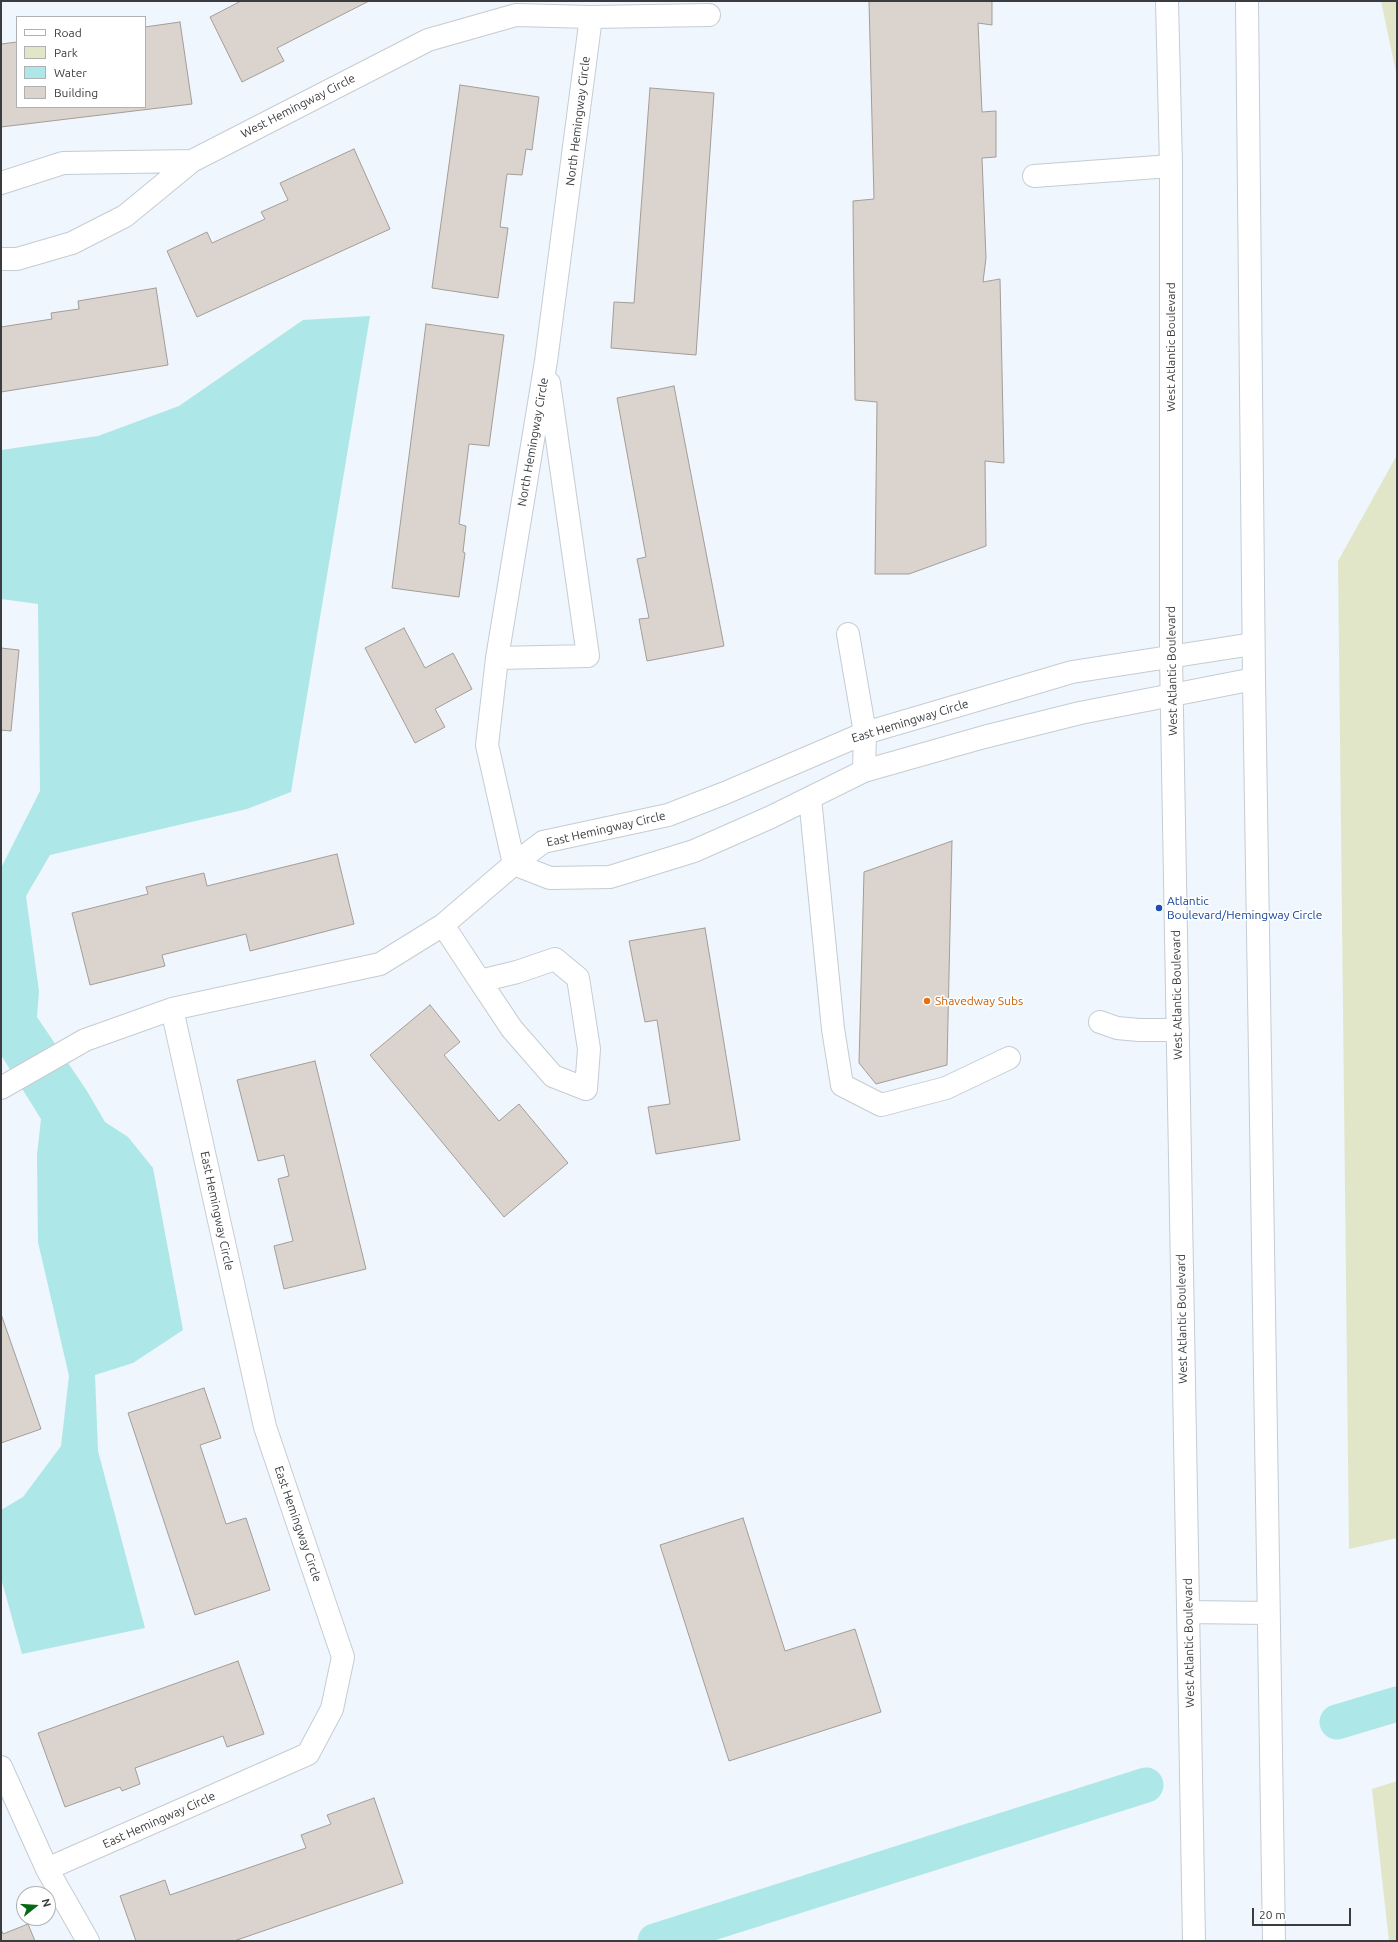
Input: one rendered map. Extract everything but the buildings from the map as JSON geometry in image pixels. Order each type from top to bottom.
[{"type":"street","name":"West Atlantic Boulevard","points":[[1168,1],[1171,166],[1172,656],[1194,1941]]},
{"type":"street","points":[[1247,1],[1253,644],[1274,1941]]},
{"type":"street","name":"West Hemingway Circle","points":[[1,182],[63,163],[192,161],[428,40],[516,15],[591,17],[708,15]]},
{"type":"street","name":"North Hemingway Circle","points":[[514,864],[487,745],[497,658],[546,361],[591,17]]},
{"type":"street","points":[[1,259],[17,259],[72,243],[124,216],[192,161]]},
{"type":"street","points":[[1034,176],[1171,166]]},
{"type":"street","points":[[497,658],[588,656],[546,361]]},
{"type":"street","points":[[848,634],[865,733],[864,771]]},
{"type":"street","name":"East Hemingway Circle","points":[[1,1088],[85,1040],[172,1008],[380,964],[442,925],[514,864],[543,842],[668,815],[725,793],[865,733],[1072,672],[1253,644]]},
{"type":"street","points":[[514,864],[550,878],[610,877],[694,851],[810,798],[864,771],[984,737],[1080,713],[1254,679]]},
{"type":"street","points":[[810,798],[833,1029],[842,1085],[881,1105],[946,1088],[1009,1058]]},
{"type":"street","points":[[442,925],[512,1029],[553,1076],[586,1089],[588,1049],[578,978],[555,959],[517,972],[480,981]]},
{"type":"street","name":"East Hemingway Circle","points":[[47,1869],[308,1754],[332,1709],[343,1657],[265,1427],[172,1008]]},
{"type":"street","points":[[1100,1022],[1124,1029],[1178,1030]]},
{"type":"street","points":[[1188,1612],[1268,1613]]},
{"type":"street","points":[[1,1768],[47,1869],[88,1941]]},
{"type":"green space","points":[[1381,1],[1397,1],[1397,77]]},
{"type":"green space","points":[[1397,455],[1397,1538],[1349,1549],[1338,561]]},
{"type":"green space","points":[[1397,1781],[1397,1941],[1389,1941],[1372,1789]]},
{"type":"water","points":[[370,316],[291,792],[247,809],[50,855],[26,896],[39,991],[37,1017],[87,1091],[105,1122],[128,1137],[153,1168],[183,1330],[133,1363],[95,1375],[98,1451],[145,1628],[22,1654],[1,1578],[1,1510],[23,1497],[61,1446],[69,1376],[38,1242],[37,1155],[41,1119],[1,1055],[1,868],[40,791],[38,604],[1,599],[1,450],[98,436],[179,406],[303,320]]},
{"type":"waterway","points":[[1337,1722],[1397,1704]]},
{"type":"waterway","points":[[655,1941],[1146,1785]]},
{"type":"place","name":"Atlantic Boulevard/Hemingway Circle","points":[[1159,908]]},
{"type":"place","name":"Shavedway Subs","points":[[927,1001]]}]
